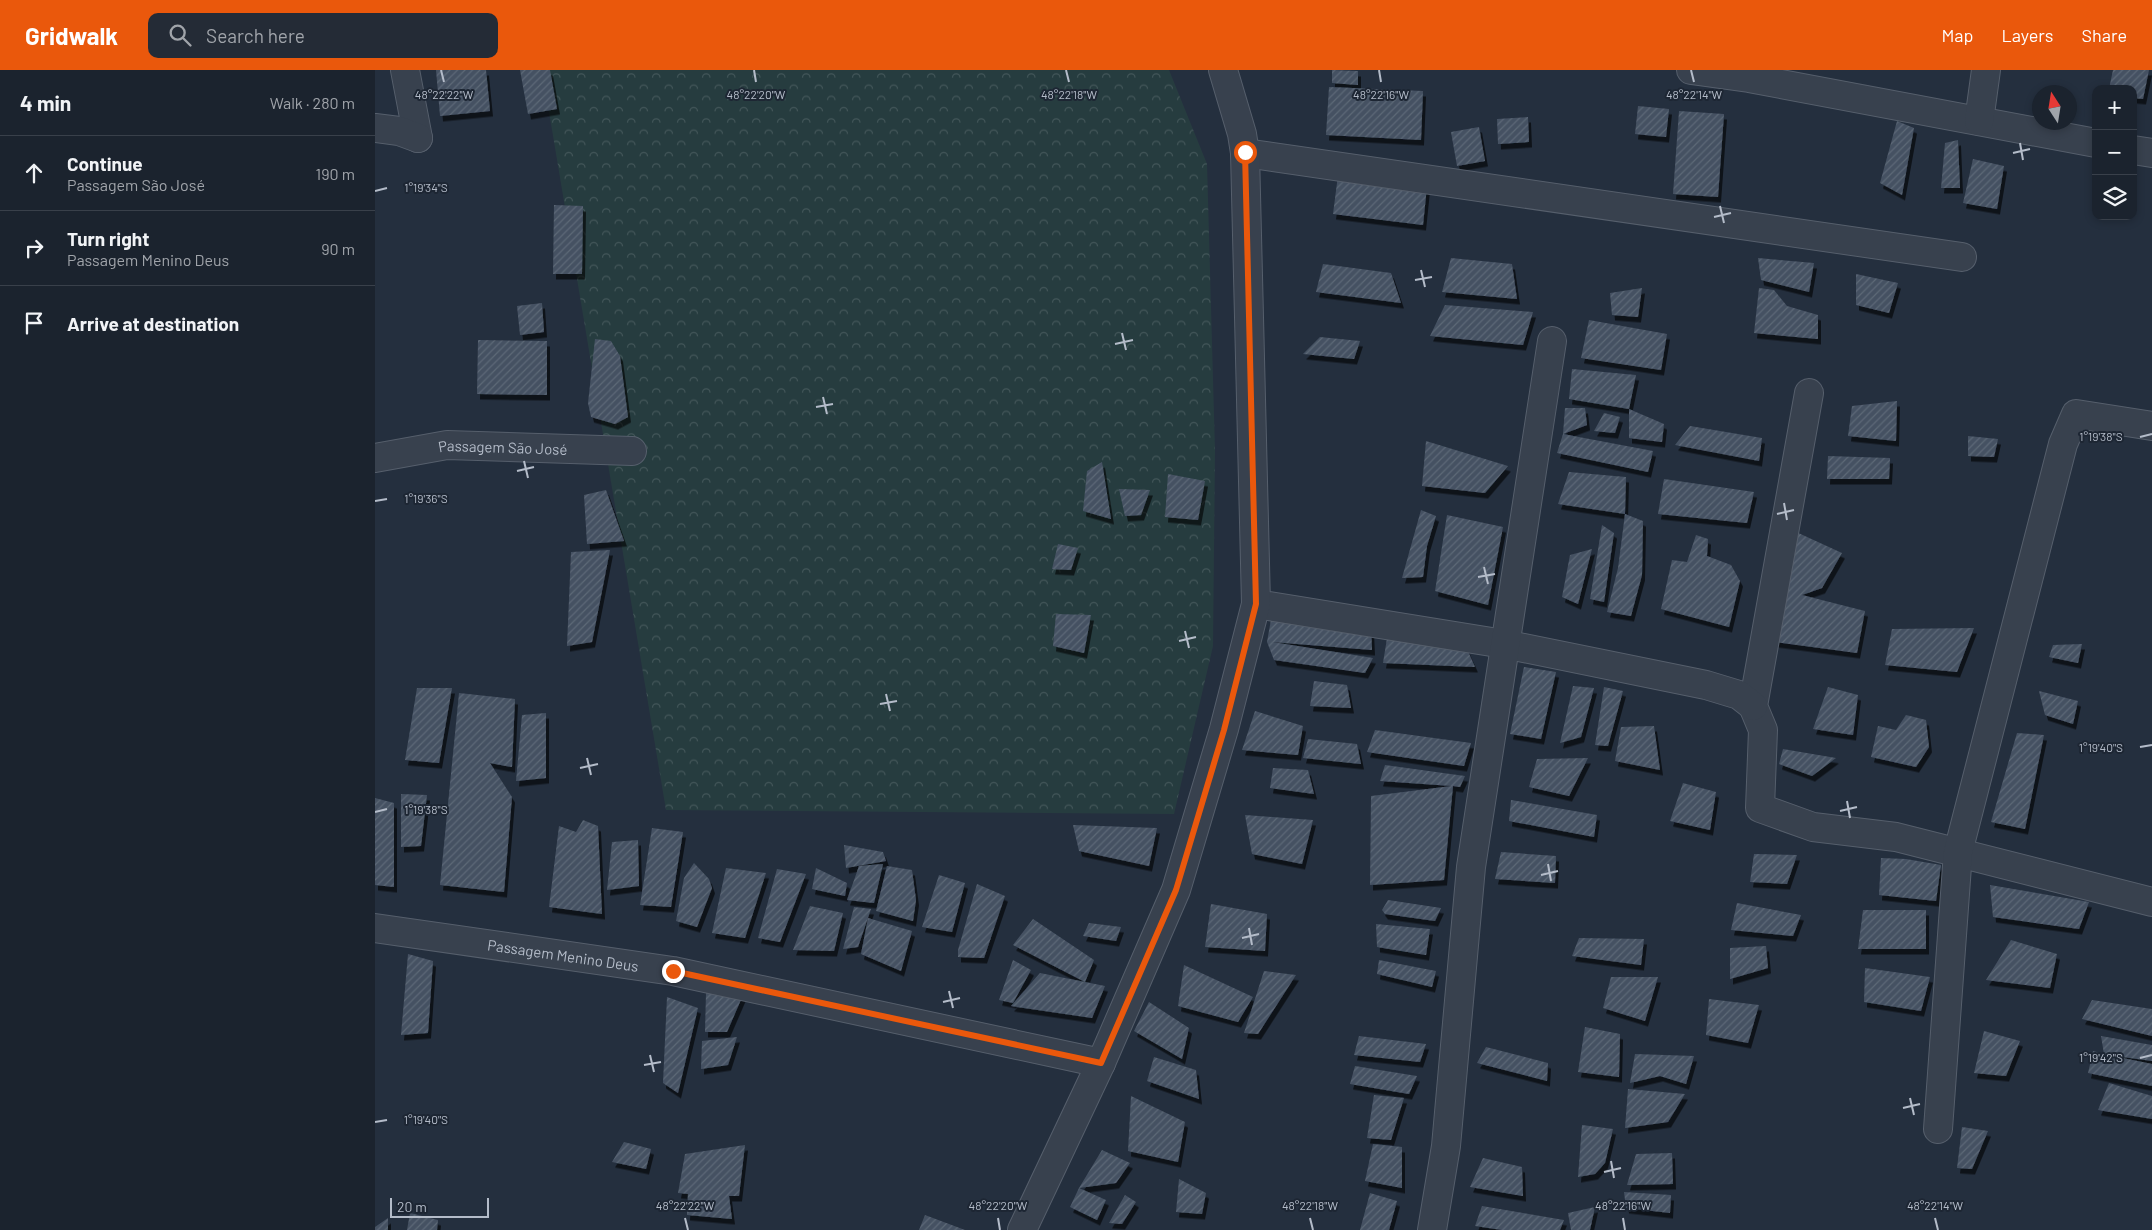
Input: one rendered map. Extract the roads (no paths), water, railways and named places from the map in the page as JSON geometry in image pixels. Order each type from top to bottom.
[{"type":"street","points":[[375,128],[399,131],[418,138],[405,70]]},
{"type":"street","points":[[1022,1230],[1101,1063],[1176,890],[1224,730],[1256,604],[1245,152],[1242,134],[1223,70]]},
{"type":"street","points":[[1691,70],[1750,74],[2092,142]]},
{"type":"street","points":[[1979,121],[1986,70]]},
{"type":"street","points":[[2137,151],[2152,153]]},
{"type":"street","points":[[1245,152],[1962,257]]},
{"type":"street","points":[[1432,1230],[1446,1146],[1471,867],[1552,340]]},
{"type":"street","points":[[1753,706],[1809,393]]},
{"type":"street","points":[[1938,1129],[1958,852],[2063,444],[2076,414],[2152,426]]},
{"type":"street","name":"Passagem São José","points":[[375,458],[447,445],[631,451]]},
{"type":"street","points":[[1256,604],[1504,644],[1705,685],[1739,695],[1753,706],[1763,730],[1760,808],[1813,827],[1896,837],[2152,902]]},
{"type":"street","name":"Passagem Menino Deus","points":[[375,928],[673,971],[1101,1063]]}]
